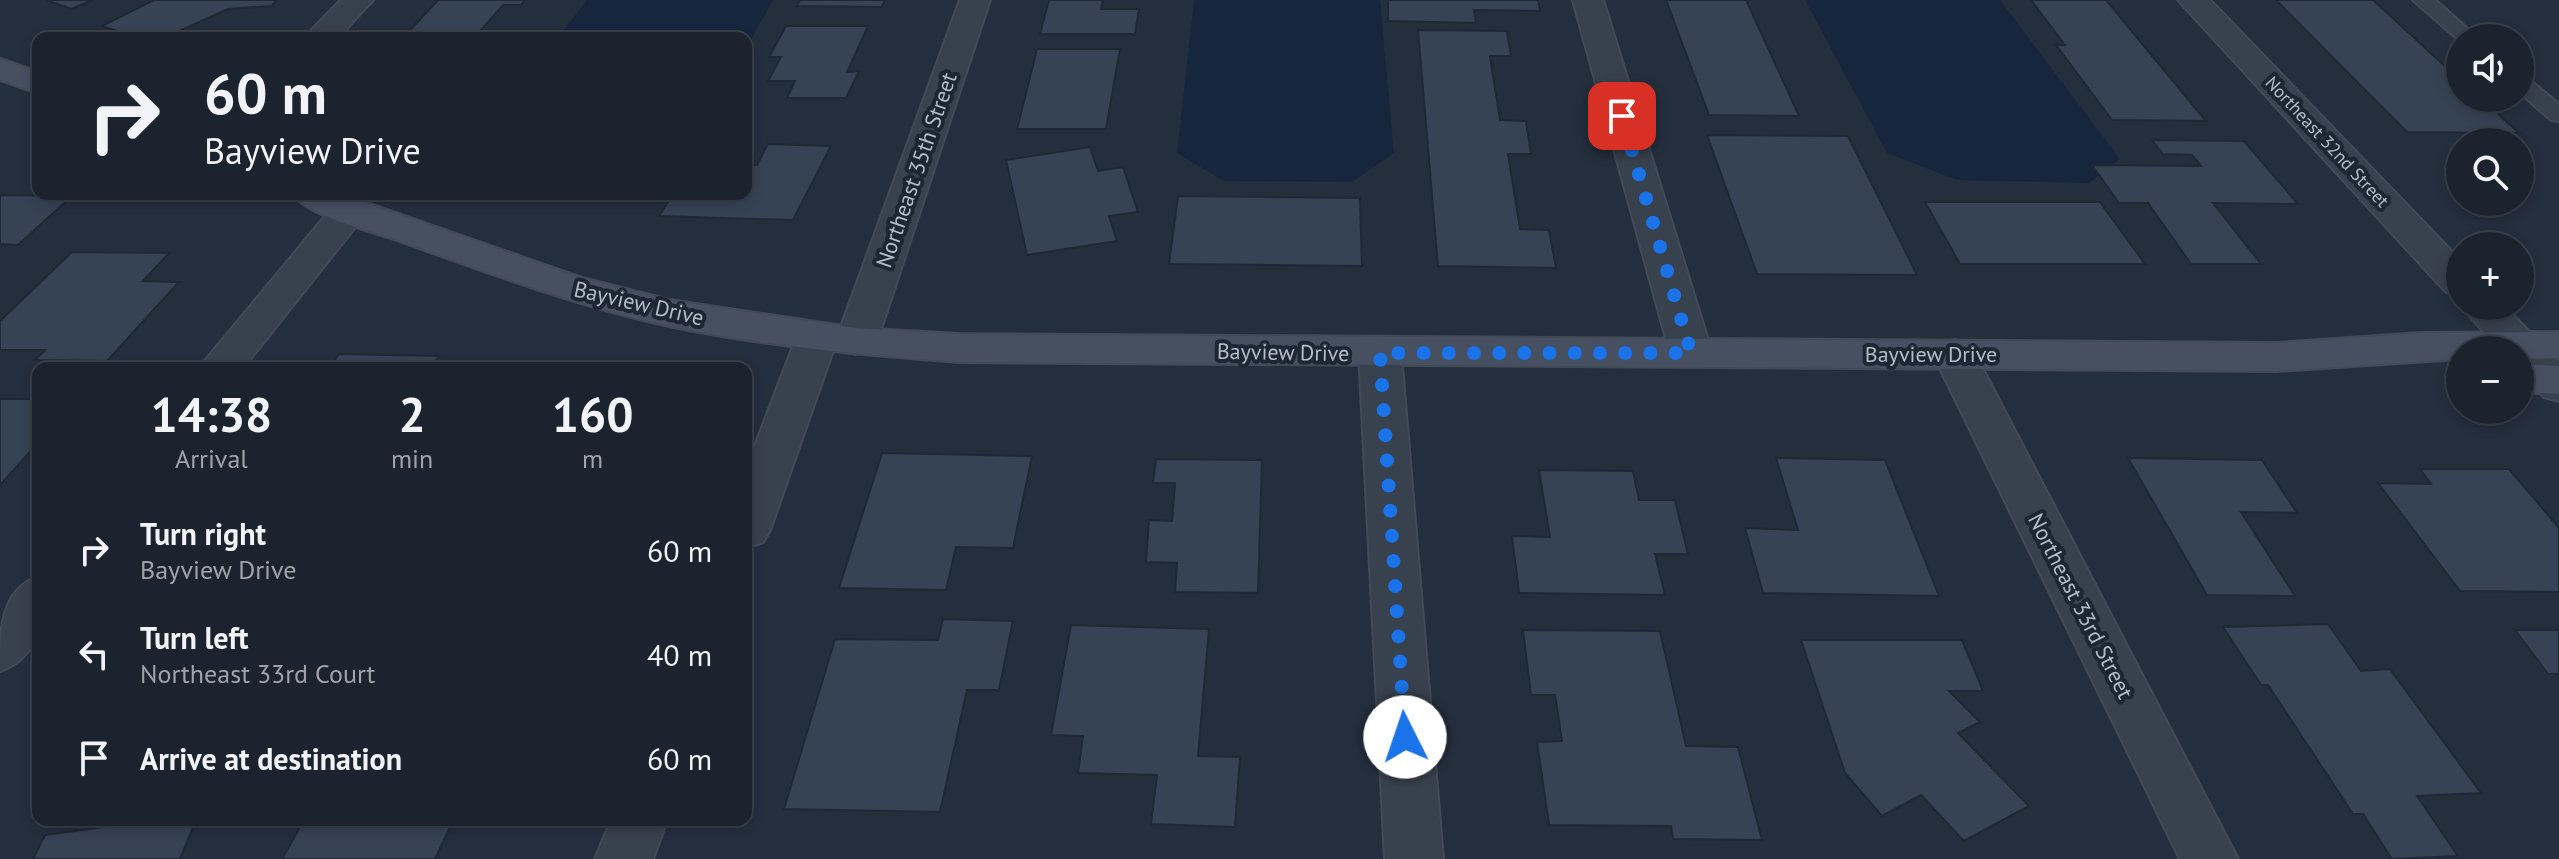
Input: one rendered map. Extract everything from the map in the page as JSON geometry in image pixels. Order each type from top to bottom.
[{"type":"street","points":[[326,32],[358,0]]},
{"type":"street","name":"Northeast 35th Street","points":[[752,517],[837,338],[975,0]]},
{"type":"street","points":[[1588,0],[1691,353]]},
{"type":"street","name":"Northeast 32nd Street","points":[[2193,0],[2446,268]]},
{"type":"street","name":"Bayview Drive","points":[[324,200],[569,287],[670,313],[837,338],[959,348],[2277,357],[2421,346],[2545,369]]},
{"type":"street","points":[[225,362],[349,211]]},
{"type":"street","points":[[2495,320],[2545,369]]},
{"type":"street","points":[[1380,353],[1414,859]]},
{"type":"street","name":"Northeast 33rd Street","points":[[1954,354],[2209,859]]},
{"type":"street","name":"Bayview Drive","points":[[2277,357],[2446,375]]},
{"type":"street","points":[[0,650],[32,604]]},
{"type":"street","points":[[624,859],[637,826]]},
{"type":"lane","points":[[2423,0],[2451,24]]},
{"type":"lane","points":[[2534,94],[2559,115]]},
{"type":"water","points":[[587,0],[773,0],[752,38],[752,32],[563,32]]},
{"type":"water","points":[[1194,0],[1380,0],[1394,153],[1352,182],[1224,181],[1177,153]]},
{"type":"water","points":[[1805,0],[2000,0],[2120,159],[2089,183],[1957,180],[1887,153]]},
{"type":"building","points":[[46,0],[93,0],[71,9]]},
{"type":"building","points":[[154,0],[276,0],[272,6],[228,9],[177,32],[120,32],[102,26]]},
{"type":"building","points":[[438,0],[525,0],[521,5],[503,5],[479,32],[409,32]]},
{"type":"building","points":[[800,0],[885,0],[882,7],[797,6]]},
{"type":"building","points":[[1049,0],[1103,0],[1101,9],[1139,9],[1135,34],[1040,34]]},
{"type":"building","points":[[1388,0],[1538,0],[1540,11],[1474,10],[1476,23],[1388,21]]},
{"type":"building","points":[[1666,0],[1746,0],[1799,116],[1709,115]]},
{"type":"building","points":[[2031,0],[2106,0],[2206,121],[2112,120],[2056,45],[2065,45]]},
{"type":"building","points":[[2276,0],[2373,0],[2446,67],[2446,112],[2496,112],[2513,128],[2446,128],[2446,132],[2407,132]]},
{"type":"building","points":[[786,26],[868,26],[847,72],[859,71],[846,98],[787,98],[795,81],[768,81],[781,57],[769,57]]},
{"type":"building","points":[[1418,30],[1507,31],[1511,56],[1490,56],[1500,120],[1526,121],[1531,154],[1508,154],[1520,229],[1549,230],[1556,268],[1438,266]]},
{"type":"building","points":[[1037,49],[1120,49],[1106,129],[1017,129]]},
{"type":"building","points":[[1707,135],[1848,136],[1917,275],[1757,274]]},
{"type":"building","points":[[2152,140],[2244,141],[2298,204],[2213,203],[2261,264],[2191,264],[2148,203],[2119,203],[2092,165],[2201,166],[2192,155],[2163,154]]},
{"type":"building","points":[[768,144],[831,146],[793,220],[659,216],[669,200],[752,200],[752,165],[757,165]]},
{"type":"building","points":[[1090,147],[1098,171],[1123,167],[1138,212],[1109,216],[1117,241],[1027,255],[1006,160]]},
{"type":"building","points":[[0,195],[32,195],[32,200],[68,200],[18,245],[0,244]]},
{"type":"building","points":[[1178,196],[1360,198],[1362,266],[1169,264]]},
{"type":"building","points":[[1925,202],[2100,202],[2145,264],[1960,264]]},
{"type":"building","points":[[72,252],[169,253],[143,281],[179,282],[107,361],[35,360],[45,350],[0,350],[0,321]]},
{"type":"building","points":[[339,354],[439,356],[435,362],[333,362]]},
{"type":"building","points":[[0,399],[32,399],[32,450],[0,485]]},
{"type":"building","points":[[882,453],[1032,456],[1013,548],[956,547],[946,590],[839,588]]},
{"type":"building","points":[[1776,458],[1885,460],[1939,596],[1763,593],[1745,528],[1798,530]]},
{"type":"building","points":[[2128,458],[2262,460],[2297,513],[2241,512],[2295,596],[2207,595]]},
{"type":"building","points":[[1156,459],[1262,460],[1258,593],[1175,592],[1177,563],[1146,562],[1149,520],[1172,521],[1175,483],[1153,483]]},
{"type":"building","points":[[2420,469],[2509,469],[2559,528],[2559,592],[2460,591],[2378,483],[2431,484]]},
{"type":"building","points":[[1539,470],[1633,471],[1639,500],[1675,500],[1688,554],[1655,554],[1665,595],[1519,593],[1512,536],[1550,537]]},
{"type":"building","points":[[943,619],[1013,621],[999,690],[967,690],[940,812],[784,809],[835,639],[938,640]]},
{"type":"building","points":[[2328,624],[2361,671],[2390,669],[2481,793],[2417,796],[2458,856],[2392,859],[2363,814],[2353,814],[2268,685],[2261,685],[2223,627]]},
{"type":"building","points":[[1071,625],[1209,629],[1198,756],[1240,757],[1235,827],[1151,824],[1157,775],[1078,773],[1083,736],[1051,735]]},
{"type":"building","points":[[1523,630],[1660,631],[1686,746],[1738,747],[1762,840],[1673,839],[1671,826],[1549,825],[1537,742],[1562,741],[1555,695],[1531,695]]},
{"type":"building","points":[[2515,630],[2559,630],[2559,674],[2548,674]]},
{"type":"building","points":[[1801,640],[1962,640],[1983,691],[1949,691],[1980,722],[1958,733],[2029,806],[1964,841],[1921,795],[1882,816],[1845,773]]},
{"type":"building","points":[[112,826],[194,826],[180,859],[33,859],[45,835]]},
{"type":"building","points":[[301,826],[451,826],[435,859],[282,859]]},
{"type":"route","points":[[1405,737],[1380,353],[1691,353],[1622,116]]}]
